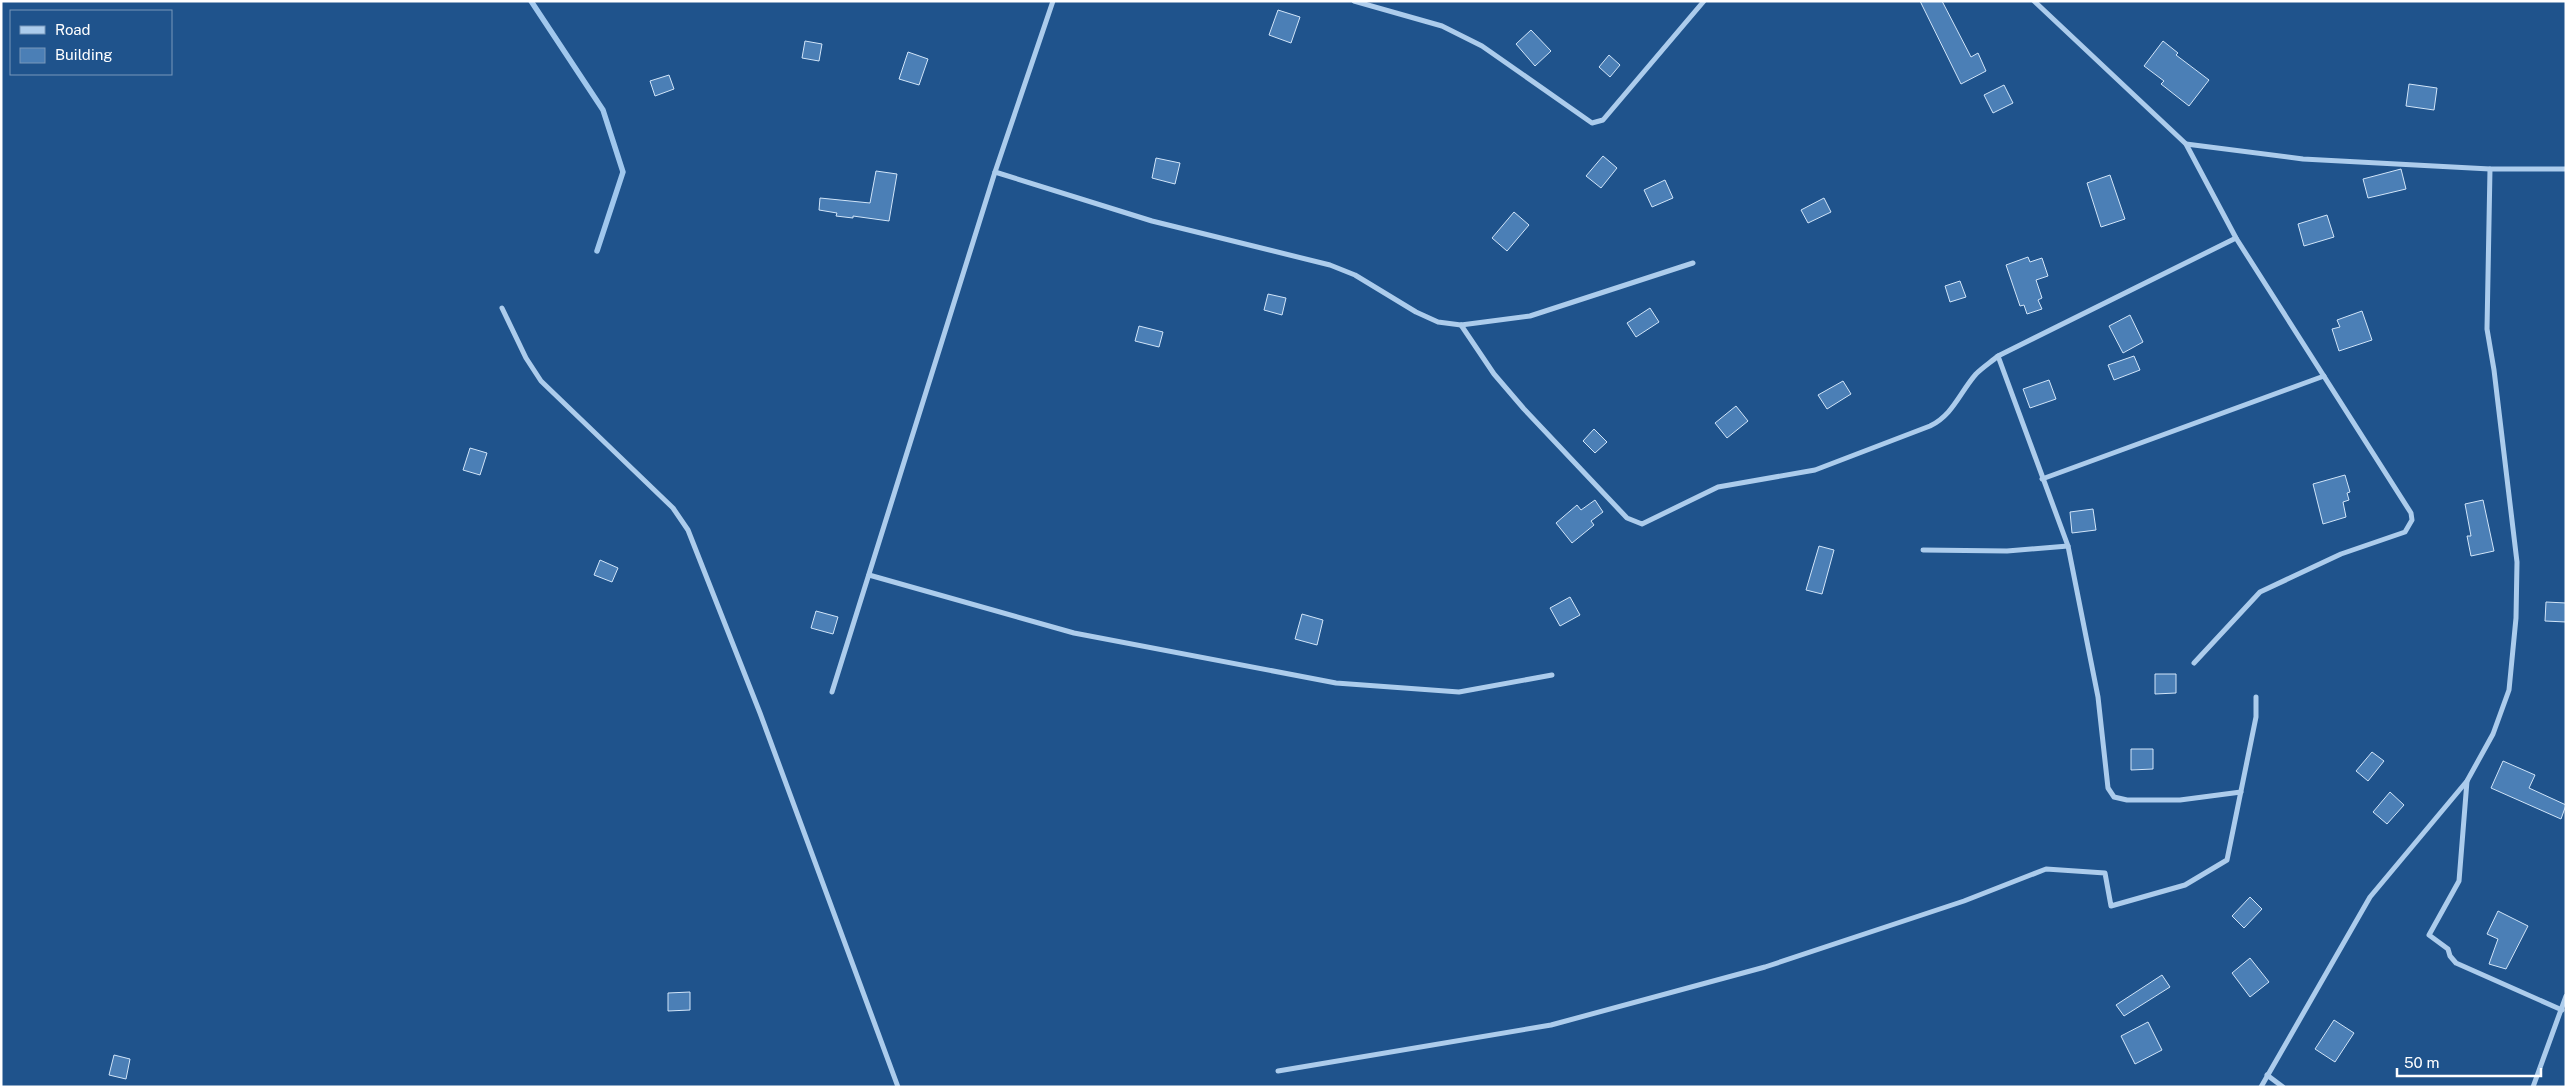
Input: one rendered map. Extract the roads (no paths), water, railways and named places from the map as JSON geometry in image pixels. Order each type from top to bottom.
[{"type":"street","points":[[832,692],[995,172],[1053,1]]},
{"type":"street","points":[[1354,1],[1442,26],[1482,46],[1592,123],[1604,120],[1704,1]]},
{"type":"street","points":[[2034,1],[2186,144],[2236,238],[2411,513],[2412,520],[2405,532],[2342,554],[2260,592],[2194,663]]},
{"type":"street","points":[[2186,144],[2303,159],[2490,169],[2566,169]]},
{"type":"street","points":[[2260,1087],[2370,897],[2467,781],[2494,734],[2509,690],[2516,618],[2517,562],[2494,370],[2487,329],[2490,169]]},
{"type":"street","points":[[995,172],[1152,221],[1330,265],[1355,275],[1416,312],[1438,322],[1461,325],[1530,316],[1693,263]]},
{"type":"street","points":[[1461,325],[1494,374],[1524,409],[1627,518],[1642,524],[1718,487],[1815,470],[1930,426],[1941,420],[1952,409],[1976,374],[1998,356],[2236,238]]},
{"type":"street","points":[[502,308],[526,358],[541,381],[673,508],[688,530],[760,713],[898,1087]]},
{"type":"street","points":[[1998,356],[2068,546],[2098,697],[2111,793],[2120,800],[2180,800],[2241,792]]},
{"type":"street","points":[[2042,479],[2324,376]]},
{"type":"street","points":[[1923,550],[2007,551],[2068,546]]},
{"type":"street","points":[[869,575],[1074,633],[1336,683],[1459,692],[1552,675]]},
{"type":"street","points":[[1278,1071],[1551,1025],[1765,967],[1964,901],[2046,869],[2106,873],[2111,906],[2185,885],[2227,860],[2256,717],[2256,697]]},
{"type":"street","points":[[2467,781],[2459,881],[2429,935],[2448,949],[2450,956],[2456,963],[2562,1010]]},
{"type":"street","points":[[2533,1087],[2566,996]]},
{"type":"street","points":[[2267,1075],[2283,1087]]},
{"type":"waterway","points":[[531,1],[603,110],[623,172],[597,251]]}]
